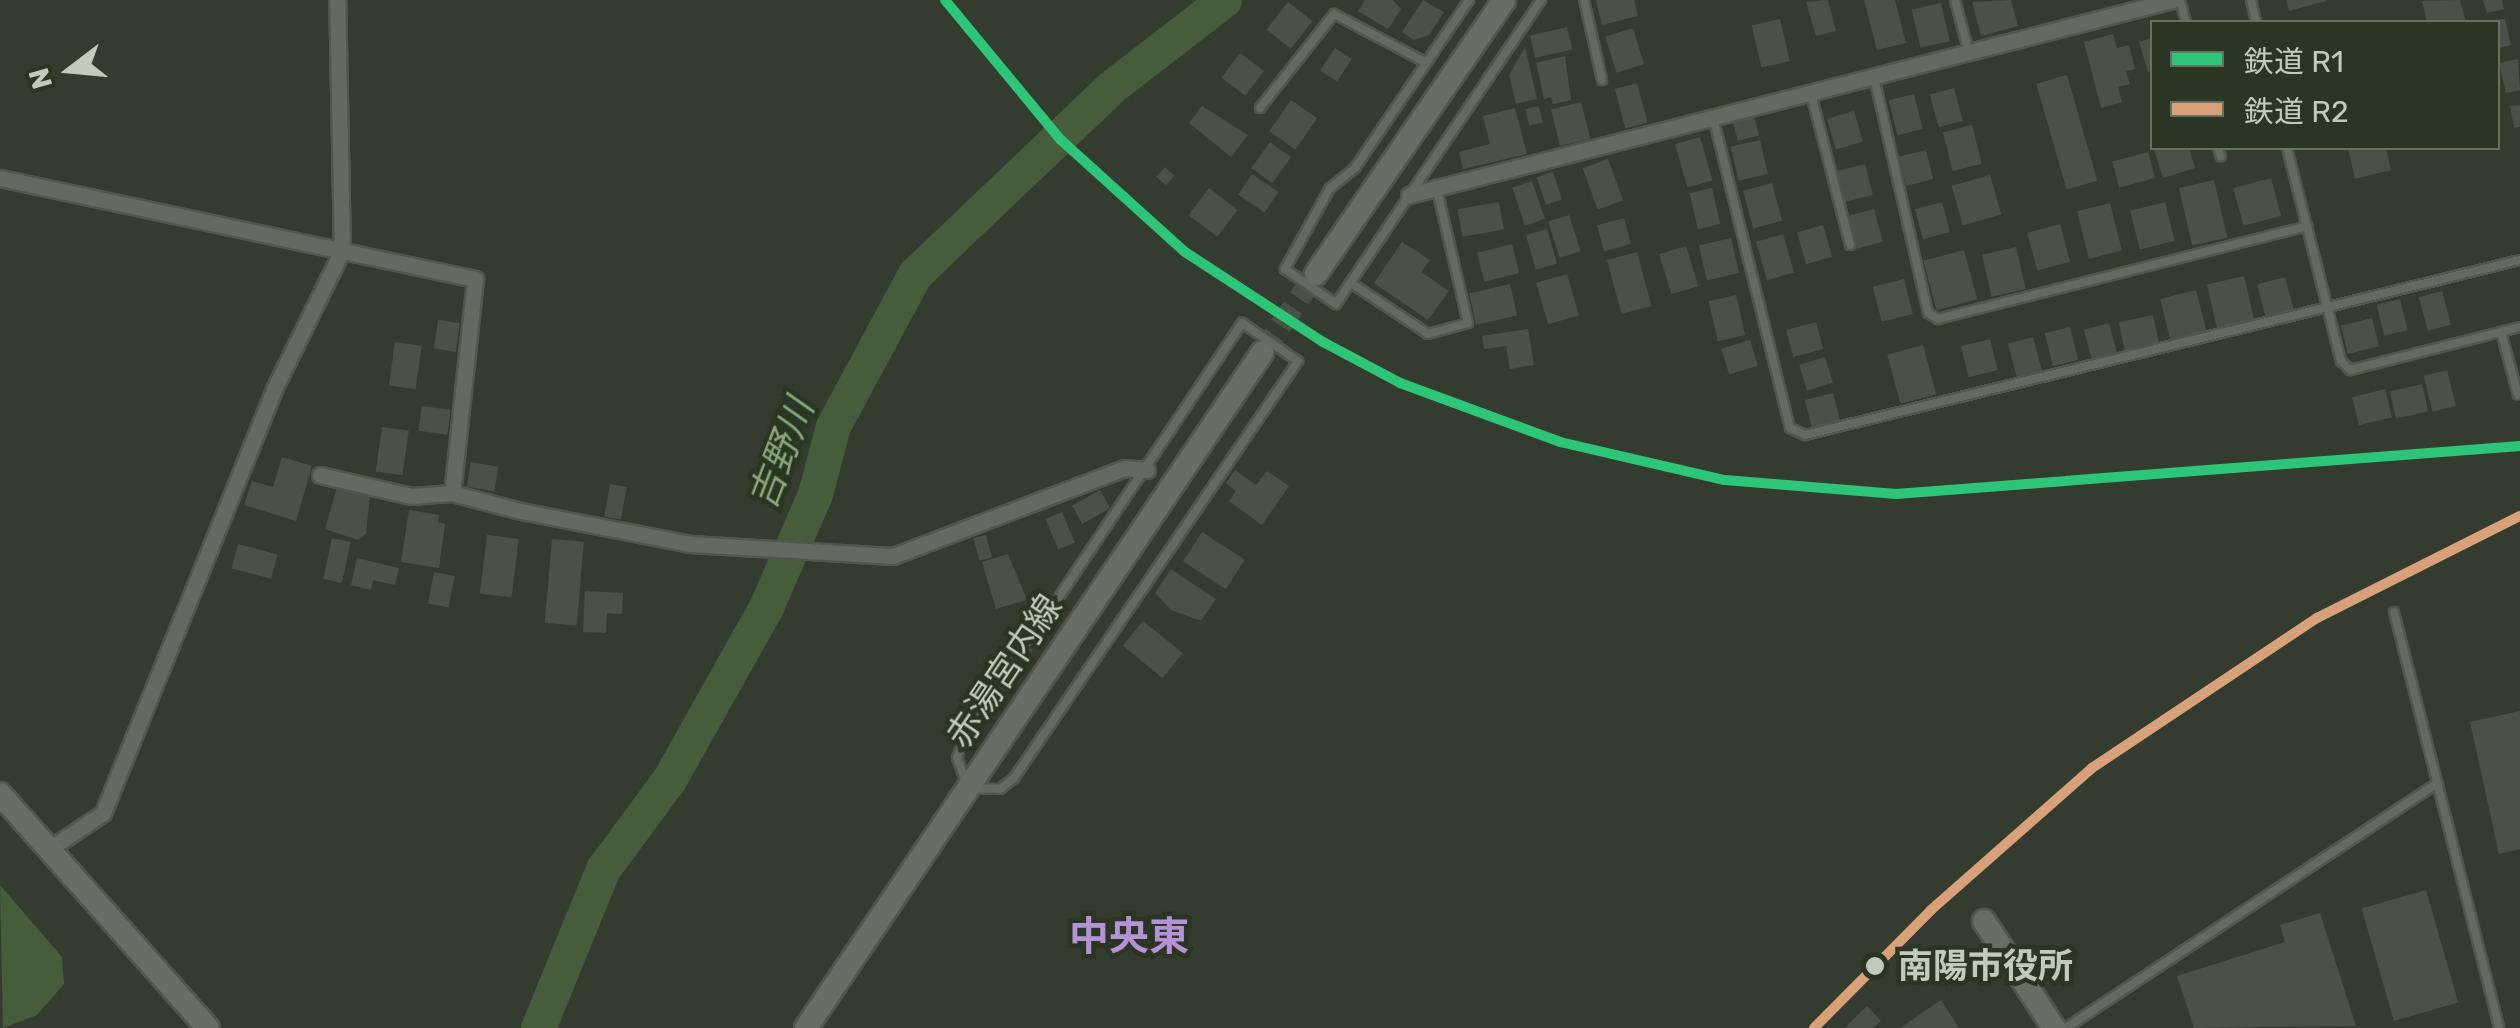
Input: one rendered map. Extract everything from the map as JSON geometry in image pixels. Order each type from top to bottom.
[{"type":"main road","points":[[1316,274],[1504,0]]},
{"type":"main road","name":"赤湯宮内線","points":[[811,1026],[1262,354]]},
{"type":"main road","points":[[0,794],[52,846],[208,1028]]},
{"type":"main road","points":[[1984,920],[2054,1028]]},
{"type":"street","points":[[52,846],[103,813],[274,389],[342,251],[337,0]]},
{"type":"street","points":[[1408,196],[1436,184],[2176,0]]},
{"type":"street","points":[[0,178],[476,279],[452,492]]},
{"type":"street","points":[[320,475],[411,496],[452,492],[690,544],[860,558],[894,556],[1125,468],[1147,470]]},
{"type":"lane","points":[[1470,0],[1355,168],[1330,188],[1285,269],[1336,304],[1540,0]]},
{"type":"lane","points":[[1584,0],[1602,80]]},
{"type":"lane","points":[[1955,0],[1968,49]]},
{"type":"lane","points":[[1260,108],[1334,14],[1425,62]]},
{"type":"lane","points":[[1872,73],[1928,314],[1938,319],[2306,226]]},
{"type":"lane","points":[[1810,90],[1850,245]]},
{"type":"lane","points":[[1713,117],[1790,428],[1805,435],[2520,260]]},
{"type":"lane","points":[[2287,150],[2341,361],[2350,370],[2520,327]]},
{"type":"lane","points":[[1351,283],[1428,334],[1468,324],[1436,184]]},
{"type":"lane","points":[[1242,323],[1298,361],[1014,778],[1000,788],[968,788],[957,758],[963,741],[1242,323]]},
{"type":"lane","points":[[2500,332],[2518,395]]},
{"type":"lane","points":[[2394,612],[2499,1028]]},
{"type":"lane","points":[[2066,1028],[2437,784]]},
{"type":"shaded area","points":[[0,885],[62,957],[64,984],[37,1015],[3,1028]]},
{"type":"building","points":[[1365,0],[1393,0],[1401,9],[1388,29],[1358,11]]},
{"type":"building","points":[[1423,0],[1444,12],[1429,35],[1414,40],[1402,32]]},
{"type":"building","points":[[1596,0],[1634,0],[1638,16],[1602,25]]},
{"type":"building","points":[[1828,0],[1836,31],[1816,36],[1806,2]]},
{"type":"building","points":[[1864,0],[1895,0],[1906,43],[1877,50]]},
{"type":"building","points":[[2011,0],[2018,26],[1981,36],[1972,2]]},
{"type":"building","points":[[2286,0],[2326,0],[2326,1],[2289,11]]},
{"type":"building","points":[[2460,0],[2465,20],[2427,20],[2422,1]]},
{"type":"building","points":[[2483,0],[2502,0],[2504,9],[2487,13]]},
{"type":"building","points":[[1288,2],[1312,21],[1291,49],[1266,30]]},
{"type":"building","points":[[1941,3],[1950,41],[1921,48],[1912,10]]},
{"type":"building","points":[[1780,19],[1790,61],[1761,67],[1752,26]]},
{"type":"building","points":[[2505,19],[2511,45],[2500,48],[2498,20]]},
{"type":"building","points":[[1567,27],[1572,49],[1535,58],[1530,36]]},
{"type":"building","points":[[1633,28],[1644,64],[1616,73],[1605,36]]},
{"type":"building","points":[[2113,34],[2117,48],[2129,45],[2135,69],[2126,71],[2130,84],[2118,87],[2122,102],[2101,108],[2084,42]]},
{"type":"building","points":[[2150,39],[2150,72],[2148,72],[2139,42]]},
{"type":"building","points":[[1525,47],[1537,99],[1516,104],[1509,75]]},
{"type":"building","points":[[1335,48],[1352,59],[1337,82],[1320,71]]},
{"type":"building","points":[[1240,53],[1264,71],[1245,96],[1221,78]]},
{"type":"building","points":[[1565,56],[1571,100],[1553,104],[1551,97],[1544,99],[1536,63]]},
{"type":"building","points":[[2518,59],[2520,90],[2506,93],[2500,63]]},
{"type":"building","points":[[2067,75],[2097,181],[2067,190],[2036,84]]},
{"type":"building","points":[[1637,83],[1648,123],[1625,129],[1615,89]]},
{"type":"building","points":[[1954,88],[1963,121],[1939,127],[1930,94]]},
{"type":"building","points":[[1914,94],[1923,129],[1897,135],[1889,100]]},
{"type":"building","points":[[1291,100],[1317,118],[1295,149],[1269,131]]},
{"type":"building","points":[[1581,102],[1590,139],[1560,146],[1551,109]]},
{"type":"building","points":[[2520,105],[2520,127],[2514,128],[2510,106]]},
{"type":"building","points":[[1202,106],[1248,135],[1231,157],[1189,123]]},
{"type":"building","points":[[1539,106],[1543,123],[1529,126],[1525,109]]},
{"type":"building","points":[[1515,108],[1527,154],[1463,169],[1459,152],[1490,144],[1483,116]]},
{"type":"building","points":[[1854,111],[1863,142],[1836,149],[1827,119]]},
{"type":"building","points":[[1754,116],[1759,135],[1738,141],[1733,122]]},
{"type":"building","points":[[1972,125],[1982,164],[1953,171],[1943,132]]},
{"type":"building","points":[[1700,137],[1712,180],[1687,187],[1675,144]]},
{"type":"building","points":[[1760,140],[1768,174],[1739,181],[1731,147]]},
{"type":"building","points":[[1270,142],[1291,157],[1272,183],[1251,168]]},
{"type":"building","points":[[1926,150],[1933,179],[1906,186],[1899,157]]},
{"type":"building","points":[[2154,150],[2190,150],[2195,168],[2163,178]]},
{"type":"building","points":[[2348,150],[2386,150],[2391,170],[2355,179]]},
{"type":"building","points":[[2148,152],[2155,178],[2119,188],[2112,162]]},
{"type":"building","points":[[1608,159],[1623,200],[1598,210],[1583,168]]},
{"type":"building","points":[[1865,164],[1873,195],[1845,202],[1837,171]]},
{"type":"building","points":[[1165,167],[1175,176],[1166,185],[1156,177]]},
{"type":"building","points":[[1553,172],[1562,200],[1546,205],[1537,177]]},
{"type":"building","points":[[1252,174],[1279,192],[1265,213],[1238,195]]},
{"type":"building","points":[[1990,175],[2001,214],[1963,225],[1952,186]]},
{"type":"building","points":[[2271,178],[2281,216],[2243,226],[2233,188]]},
{"type":"building","points":[[2214,180],[2227,237],[2192,246],[2179,188]]},
{"type":"building","points":[[1532,181],[1545,219],[1525,226],[1512,188]]},
{"type":"building","points":[[1772,183],[1782,221],[1753,228],[1743,191]]},
{"type":"building","points":[[1209,188],[1238,210],[1217,237],[1189,215]]},
{"type":"building","points":[[1712,188],[1720,224],[1698,229],[1690,193]]},
{"type":"building","points":[[1499,202],[1504,230],[1463,237],[1458,209]]},
{"type":"building","points":[[1942,202],[1950,232],[1923,239],[1915,209]]},
{"type":"building","points":[[2165,202],[2175,241],[2140,250],[2130,211]]},
{"type":"building","points":[[2110,203],[2122,251],[2089,259],[2077,211]]},
{"type":"building","points":[[1874,209],[1883,242],[1857,249],[1848,216]]},
{"type":"building","points":[[1569,215],[1581,251],[1560,258],[1548,222]]},
{"type":"building","points":[[1624,218],[1631,244],[1604,251],[1597,225]]},
{"type":"building","points":[[2060,224],[2070,262],[2037,270],[2027,233]]},
{"type":"building","points":[[1823,225],[1832,257],[1806,264],[1797,232]]},
{"type":"building","points":[[1547,229],[1557,264],[1536,270],[1526,235]]},
{"type":"building","points":[[1783,234],[1794,272],[1767,280],[1756,242]]},
{"type":"building","points":[[1731,238],[1739,273],[1707,281],[1699,245]]},
{"type":"building","points":[[1402,242],[1430,260],[1421,272],[1449,291],[1428,320],[1374,283]]},
{"type":"building","points":[[1512,244],[1519,273],[1484,282],[1477,253]]},
{"type":"building","points":[[1686,246],[1698,286],[1672,294],[1659,254]]},
{"type":"building","points":[[2016,247],[2026,289],[1992,297],[1982,255]]},
{"type":"building","points":[[1964,250],[1977,299],[1937,310],[1923,261]]},
{"type":"building","points":[[1637,252],[1651,306],[1622,314],[1607,260]]},
{"type":"building","points":[[1567,274],[1579,315],[1548,324],[1536,283]]},
{"type":"building","points":[[2244,276],[2254,321],[2217,329],[2207,285]]},
{"type":"building","points":[[2285,277],[2294,311],[2266,318],[2257,285]]},
{"type":"building","points":[[1904,279],[1913,314],[1882,322],[1873,287]]},
{"type":"building","points":[[1510,284],[1517,315],[1476,325],[1469,293]]},
{"type":"building","points":[[2196,290],[2206,331],[2170,340],[2160,299]]},
{"type":"building","points":[[2442,291],[2451,325],[2428,331],[2419,297]]},
{"type":"building","points":[[1736,295],[1745,335],[1718,341],[1709,301]]},
{"type":"building","points":[[2400,299],[2408,330],[2384,336],[2377,305]]},
{"type":"building","points":[[2153,315],[2159,343],[2125,351],[2119,322]]},
{"type":"building","points":[[2372,318],[2379,346],[2348,354],[2341,326]]},
{"type":"building","points":[[438,320],[460,323],[456,352],[434,349]]},
{"type":"building","points":[[1816,322],[1823,349],[1793,357],[1786,330]]},
{"type":"building","points":[[2109,323],[2117,352],[2092,359],[2084,330]]},
{"type":"building","points":[[2070,327],[2078,360],[2053,366],[2045,333]]},
{"type":"building","points":[[1528,329],[1534,365],[1510,369],[1506,346],[1484,349],[1482,336]]},
{"type":"building","points":[[2033,337],[2042,371],[2017,378],[2008,344]]},
{"type":"building","points":[[1990,339],[1998,370],[1969,377],[1961,346]]},
{"type":"building","points":[[1750,340],[1758,366],[1729,375],[1721,349]]},
{"type":"building","points":[[395,342],[422,346],[416,389],[389,386]]},
{"type":"building","points":[[1923,345],[1936,394],[1900,404],[1887,355]]},
{"type":"building","points":[[1825,357],[1833,383],[1807,391],[1799,365]]},
{"type":"building","points":[[2447,370],[2456,406],[2433,412],[2424,376]]},
{"type":"building","points":[[2422,384],[2428,411],[2396,419],[2390,391]]},
{"type":"building","points":[[2385,389],[2392,417],[2359,425],[2352,397]]},
{"type":"building","points":[[1833,393],[1840,422],[1812,429],[1805,400]]},
{"type":"building","points":[[422,406],[451,410],[447,435],[419,431]]},
{"type":"building","points":[[382,427],[409,431],[402,475],[376,472]]},
{"type":"building","points":[[282,457],[312,466],[296,521],[244,505],[252,481],[273,487]]},
{"type":"building","points":[[471,462],[499,467],[494,491],[467,487]]},
{"type":"building","points":[[1235,470],[1256,485],[1267,471],[1289,486],[1262,525],[1229,501],[1236,491],[1226,483]]},
{"type":"building","points":[[610,484],[627,487],[621,519],[604,516]]},
{"type":"building","points":[[337,487],[370,496],[366,534],[358,540],[325,529]]},
{"type":"building","points":[[1100,490],[1110,508],[1082,524],[1072,506]]},
{"type":"building","points":[[409,510],[439,515],[438,522],[445,524],[439,568],[401,562]]},
{"type":"building","points":[[1062,512],[1075,542],[1058,549],[1045,519]]},
{"type":"building","points":[[1202,532],[1245,560],[1226,589],[1183,561]]},
{"type":"building","points":[[487,535],[519,539],[512,597],[480,594]]},
{"type":"building","points":[[986,535],[992,557],[979,561],[973,538]]},
{"type":"building","points":[[332,538],[351,542],[342,583],[323,579]]},
{"type":"building","points":[[552,539],[584,542],[577,625],[545,623]]},
{"type":"building","points":[[238,544],[278,555],[271,579],[232,568]]},
{"type":"building","points":[[1008,554],[1027,600],[996,609],[982,562]]},
{"type":"building","points":[[357,558],[399,568],[395,585],[373,580],[371,590],[351,585]]},
{"type":"building","points":[[1171,569],[1216,599],[1201,621],[1171,610],[1155,593]]},
{"type":"building","points":[[434,572],[455,576],[449,607],[428,603]]},
{"type":"building","points":[[585,591],[623,593],[622,614],[607,613],[606,633],[583,632]]},
{"type":"building","points":[[1143,621],[1183,653],[1162,678],[1123,646]]},
{"type":"building","points":[[2520,711],[2520,849],[2499,854],[2470,722]]},
{"type":"building","points":[[2426,890],[2458,1002],[2394,1021],[2362,908]]},
{"type":"building","points":[[2320,913],[2356,1026],[2194,1028],[2177,976],[2285,942],[2280,925]]},
{"type":"building","name":"南陽市役所","points":[[1941,1000],[1959,1028],[1900,1028]]},
{"type":"building","points":[[1867,1006],[1881,1021],[1873,1028],[1845,1028]]},
{"type":"waterway","name":"吉野川","points":[[538,1028],[603,869],[670,778],[766,607],[815,494],[833,426],[915,274],[1110,88],[1224,0]]},
{"type":"tunnel","points":[[1262,353],[1316,274]]},
{"type":"rail line","name":"R1","points":[[945,0],[1061,140],[1185,252],[1323,342],[1400,383],[1560,442],[1725,480],[1896,494],[2520,446]]},
{"type":"rail line","name":"R2","points":[[1814,1028],[1931,910],[2092,768],[2317,618],[2520,516]]},
{"type":"place","name":"南陽市役所","points":[[1875,966]]},
{"type":"district","name":"中央東","points":[[1129,937]]}]
